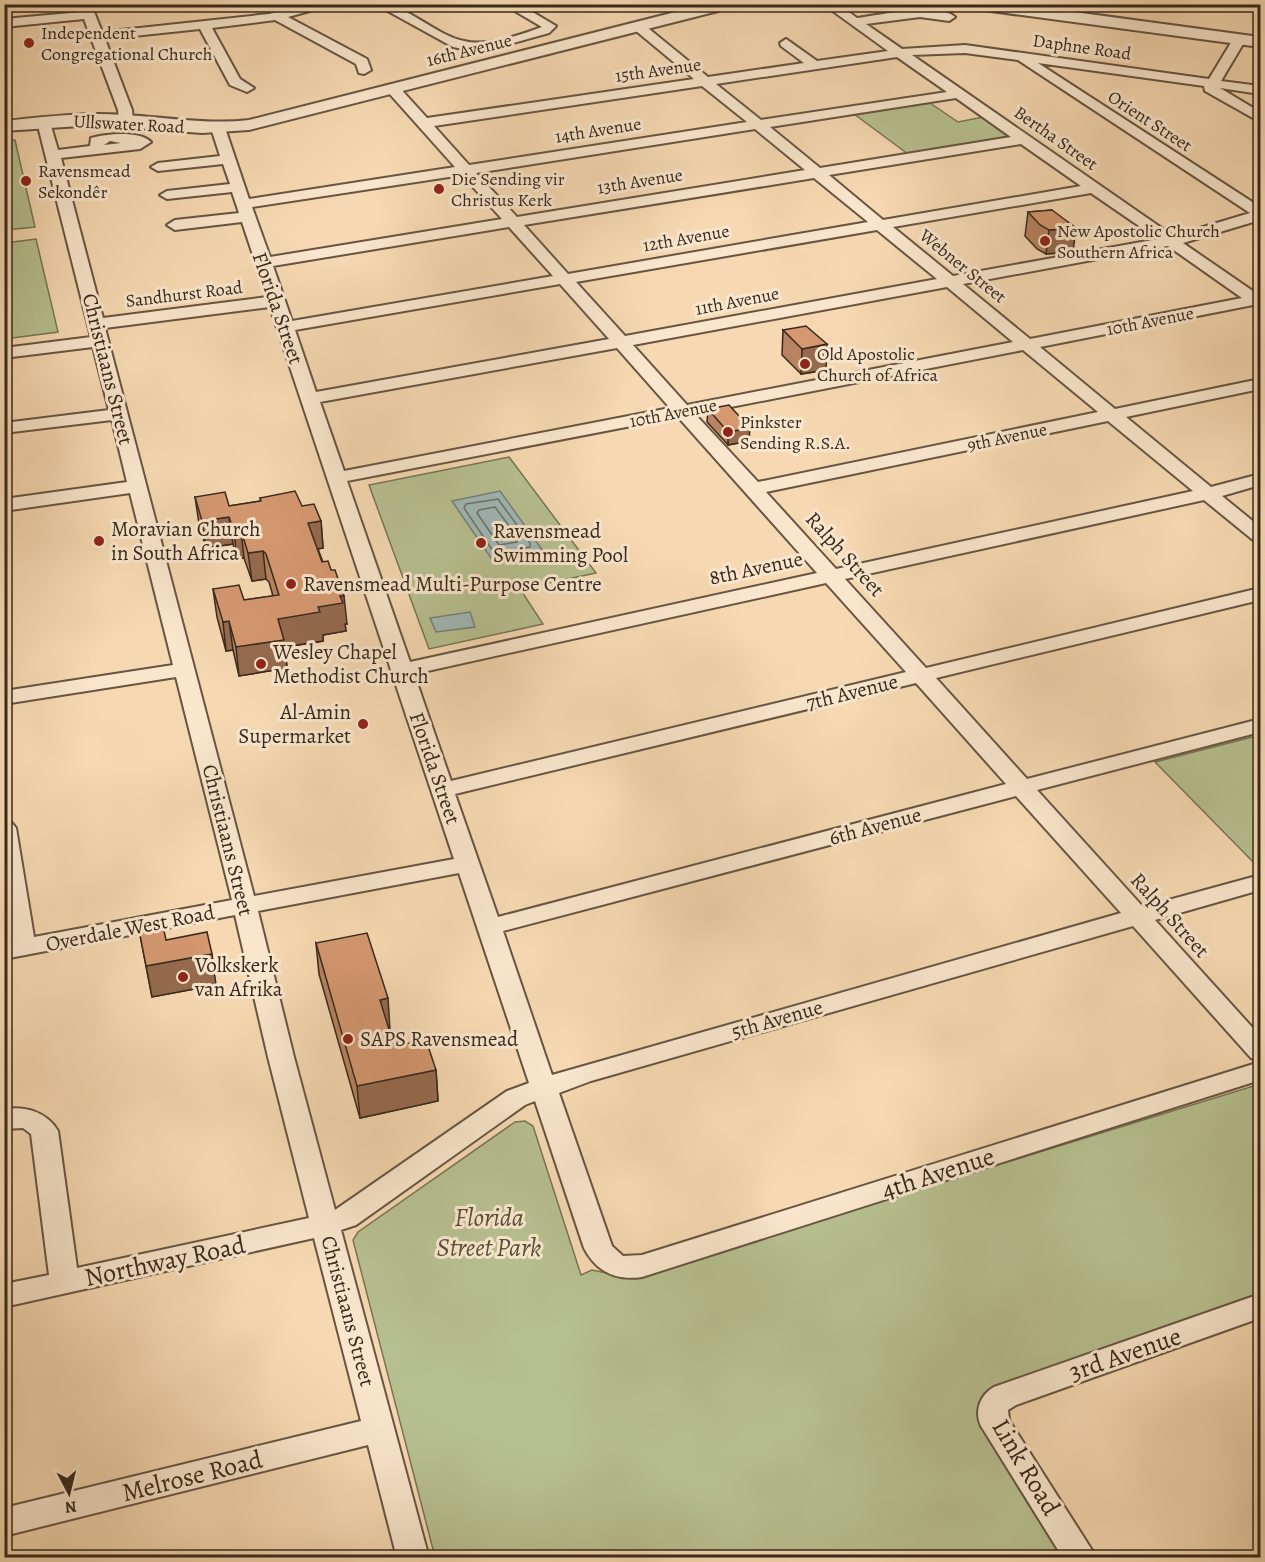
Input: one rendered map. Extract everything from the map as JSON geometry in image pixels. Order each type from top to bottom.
[{"type":"street","points":[[97,36],[278,17],[329,4]]},
{"type":"street","points":[[381,4],[463,45],[483,45],[545,30],[550,26],[509,4]]},
{"type":"street","name":"16th Avenue","points":[[218,128],[258,123],[728,4]]},
{"type":"street","name":"Bertha Street","points":[[829,4],[1258,302]]},
{"type":"street","points":[[976,4],[1260,42]]},
{"type":"street","points":[[4,23],[87,10],[125,110],[126,121]]},
{"type":"street","points":[[853,22],[920,13],[950,17]]},
{"type":"street","points":[[278,17],[362,62],[364,70]]},
{"type":"street","points":[[204,25],[235,82],[247,88]]},
{"type":"street","name":"Webner Street","points":[[639,27],[1260,536]]},
{"type":"street","points":[[1240,39],[1210,88],[1260,118]]},
{"type":"street","points":[[786,43],[815,65]]},
{"type":"street","name":"Daphne Road","points":[[899,53],[944,48],[965,49],[1260,90]]},
{"type":"street","name":"15th Avenue","points":[[423,123],[899,53]]},
{"type":"street","name":"Orient Street","points":[[1025,58],[1023,61],[1260,214]]},
{"type":"street","name":"Ralph Street","points":[[393,89],[1260,1052]]},
{"type":"street","name":"14th Avenue","points":[[243,203],[958,94]]},
{"type":"street","name":"Ullswater Road","points":[[4,126],[86,119],[218,128]]},
{"type":"street","name":"Christiaans Street","points":[[44,122],[185,669],[281,1057],[413,1557]]},
{"type":"street","name":"Florida Street","points":[[218,128],[598,1248],[606,1260],[614,1265]]},
{"type":"street","name":"13th Avenue","points":[[263,263],[1024,139]]},
{"type":"street","points":[[53,155],[98,150]]},
{"type":"street","points":[[158,167],[228,159]]},
{"type":"street","name":"12th Avenue","points":[[285,327],[1094,188]]},
{"type":"street","points":[[167,195],[243,203]]},
{"type":"street","points":[[175,225],[243,203]]},
{"type":"street","name":"11th Avenue","points":[[309,399],[1172,241],[1260,214]]},
{"type":"street","name":"Sandhurst Road","points":[[4,353],[98,333],[276,301]]},
{"type":"street","name":"10th Avenue","points":[[336,478],[1258,302]]},
{"type":"street","name":"9th Avenue","points":[[753,489],[1260,384]]},
{"type":"street","points":[[4,428],[119,414]]},
{"type":"street","name":"8th Avenue","points":[[402,670],[1208,493],[1260,479]]},
{"type":"street","points":[[4,505],[138,486]]},
{"type":"street","name":"7th Avenue","points":[[442,790],[1260,594]]},
{"type":"street","points":[[4,698],[185,669]]},
{"type":"street","name":"6th Avenue","points":[[489,927],[1260,725]]},
{"type":"street","points":[[4,828],[14,950]]},
{"type":"street","name":"Overdale West Road","points":[[14,950],[467,864]]},
{"type":"street","name":"5th Avenue","points":[[325,1226],[346,1217],[516,1098],[543,1088],[582,1074],[1260,882]]},
{"type":"street","name":"4th Avenue","points":[[614,1265],[625,1268],[642,1266],[1260,1071]]},
{"type":"street","points":[[4,1119],[27,1119],[44,1131],[65,1283]]},
{"type":"street","name":"Northway Road","points":[[4,1296],[325,1226]]},
{"type":"street","name":"3rd Avenue","points":[[993,1407],[999,1399],[1005,1396],[1260,1306]]},
{"type":"street","name":"Link Road","points":[[993,1407],[992,1419],[996,1426],[1081,1557]]},
{"type":"street","name":"Melrose Road","points":[[4,1522],[380,1429]]},
{"type":"green space","points":[[930,103],[958,122],[983,117],[1006,134],[1006,138],[908,154],[854,114]]},
{"type":"green space","points":[[15,140],[35,227],[5,230],[5,141]]},
{"type":"green space","points":[[36,239],[58,332],[5,339],[5,243]]},
{"type":"green space","name":"Ravensmead Swimming Pool","points":[[509,457],[596,573],[520,589],[543,624],[429,649],[369,485]]},
{"type":"green space","points":[[1260,735],[1260,867],[1259,868],[1155,762]]},
{"type":"green space","name":"Florida Street Park","points":[[1260,1084],[1260,1295],[996,1387],[979,1402],[979,1420],[1067,1557],[435,1557],[353,1240],[358,1232],[515,1122],[525,1121],[533,1126],[581,1275],[592,1270],[631,1278]]},
{"type":"water","points":[[500,491],[543,551],[493,561],[452,501]]},
{"type":"water","points":[[470,612],[475,627],[436,632],[430,618]]},
{"type":"building","points":[[1052,210],[1076,228],[1049,230],[1040,225],[1028,212]]},
{"type":"building","points":[[806,326],[827,344],[802,349],[783,330]]},
{"type":"building","points":[[729,405],[750,428],[728,432],[708,409]]},
{"type":"building","points":[[295,491],[302,506],[314,504],[321,521],[308,523],[322,562],[328,561],[331,570],[335,570],[344,596],[340,596],[343,603],[318,607],[320,612],[278,619],[284,640],[236,647],[229,621],[223,622],[213,589],[239,585],[244,600],[279,595],[266,554],[263,551],[248,553],[241,530],[234,531],[229,517],[202,521],[195,497],[225,492],[229,506],[261,501],[260,498]]},
{"type":"building","points":[[163,926],[166,940],[207,932],[212,954],[146,966],[139,930]]},
{"type":"building","points":[[367,933],[388,998],[380,1000],[394,1046],[426,1040],[436,1070],[357,1086],[316,943]]},
{"type":"place","name":"Independent Congregational Church","points":[[29,43]]},
{"type":"place","name":"Ravensmead Sekondêr","points":[[26,181]]},
{"type":"place","name":"Die Sending vir Christus Kerk","points":[[439,189]]},
{"type":"place","name":"New Apostolic Church Southern Africa","points":[[1045,241]]},
{"type":"place","name":"Old Apostolic Church of Africa","points":[[805,364]]},
{"type":"place","name":"Pinkster Sending R.S.A.","points":[[728,432]]},
{"type":"place","name":"Moravian Church in South Africa","points":[[99,541]]},
{"type":"place","name":"Ravensmead Swimming Pool","points":[[481,543]]},
{"type":"place","name":"Ravensmead Multi-Purpose Centre","points":[[291,584]]},
{"type":"place","name":"Wesley Chapel Methodist Church","points":[[261,664]]},
{"type":"place","name":"Al-Amin Supermarket","points":[[363,724]]},
{"type":"place","name":"Volkskerk van Afrika","points":[[183,977]]},
{"type":"place","name":"SAPS Ravensmead","points":[[348,1039]]}]
